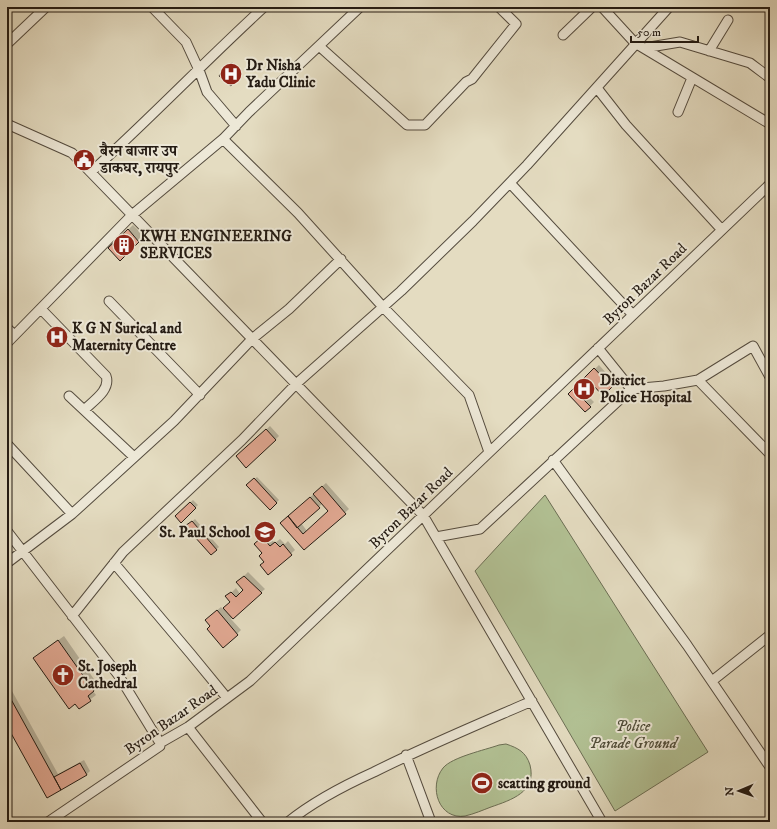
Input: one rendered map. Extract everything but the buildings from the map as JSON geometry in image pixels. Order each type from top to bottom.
[{"type":"street","points":[[7,44],[46,7]]},
{"type":"street","points":[[152,7],[186,42],[207,92],[236,126]]},
{"type":"street","points":[[91,172],[264,7]]},
{"type":"street","points":[[7,343],[132,215],[223,139],[360,7]]},
{"type":"street","points":[[320,46],[407,125],[426,125],[466,82],[472,79],[516,24],[499,7]]},
{"type":"street","points":[[563,35],[592,7]]},
{"type":"street","points":[[602,7],[639,45],[770,124]]},
{"type":"street","points":[[72,616],[123,552],[242,440],[296,384],[383,307],[473,221],[639,45],[669,7]]},
{"type":"street","points":[[708,51],[728,20]]},
{"type":"street","points":[[639,45],[680,42],[750,63],[770,78]]},
{"type":"street","points":[[678,112],[692,78]]},
{"type":"street","points":[[597,88],[626,125],[722,230]]},
{"type":"street","points":[[7,124],[72,153],[423,515],[602,822]]},
{"type":"street","points":[[223,139],[298,213],[383,307],[469,395],[489,452]]},
{"type":"street","points":[[510,183],[633,315]]},
{"type":"street","name":"Byron Bazar Road","points":[[48,822],[63,818],[160,746],[160,743],[188,727],[256,676],[770,184]]},
{"type":"street","points":[[7,563],[72,514],[200,395],[252,339],[294,304],[341,259]]},
{"type":"street","points":[[109,301],[200,395]]},
{"type":"street","points":[[41,309],[106,376],[108,381],[106,387],[84,410]]},
{"type":"street","points":[[7,328],[14,336]]},
{"type":"street","points":[[436,537],[480,529],[631,389],[664,386],[698,380],[754,346],[770,377]]},
{"type":"street","points":[[598,348],[631,389]]},
{"type":"street","points":[[698,380],[770,454]]},
{"type":"street","points":[[70,396],[134,457]]},
{"type":"street","points":[[7,444],[72,514]]},
{"type":"street","points":[[553,460],[712,682],[770,767]]},
{"type":"street","points":[[7,531],[119,676],[160,743]]},
{"type":"street","points":[[114,564],[227,698]]},
{"type":"street","points":[[712,682],[770,635]]},
{"type":"street","points":[[288,822],[304,809],[336,789],[406,756],[532,701]]},
{"type":"street","points":[[188,727],[262,822]]},
{"type":"street","points":[[406,756],[431,822]]},
{"type":"green space","name":"Police Parade Ground","points":[[545,495],[708,752],[615,811],[475,571]]},
{"type":"green space","name":"scatting ground","points":[[506,744],[521,751],[530,765],[530,782],[521,794],[507,801],[465,816],[456,816],[448,813],[439,801],[436,784],[443,768],[447,764],[461,757]]},
{"type":"place","name":"Dr Nisha Yadu Clinic","points":[[231,74]]},
{"type":"place","name":"बैरन बाजार उप डाकघर, रायपुर","points":[[84,160]]},
{"type":"place","name":"KWH ENGINEERING SERVICES","points":[[124,245]]},
{"type":"place","name":"K G N Surical and Maternity Centre","points":[[57,337]]},
{"type":"place","name":"District Police Hospital","points":[[584,389]]},
{"type":"place","name":"St. Paul School","points":[[265,532]]},
{"type":"place","name":"St. Joseph Cathedral","points":[[63,675]]},
{"type":"place","name":"scatting ground","points":[[482,783]]}]
